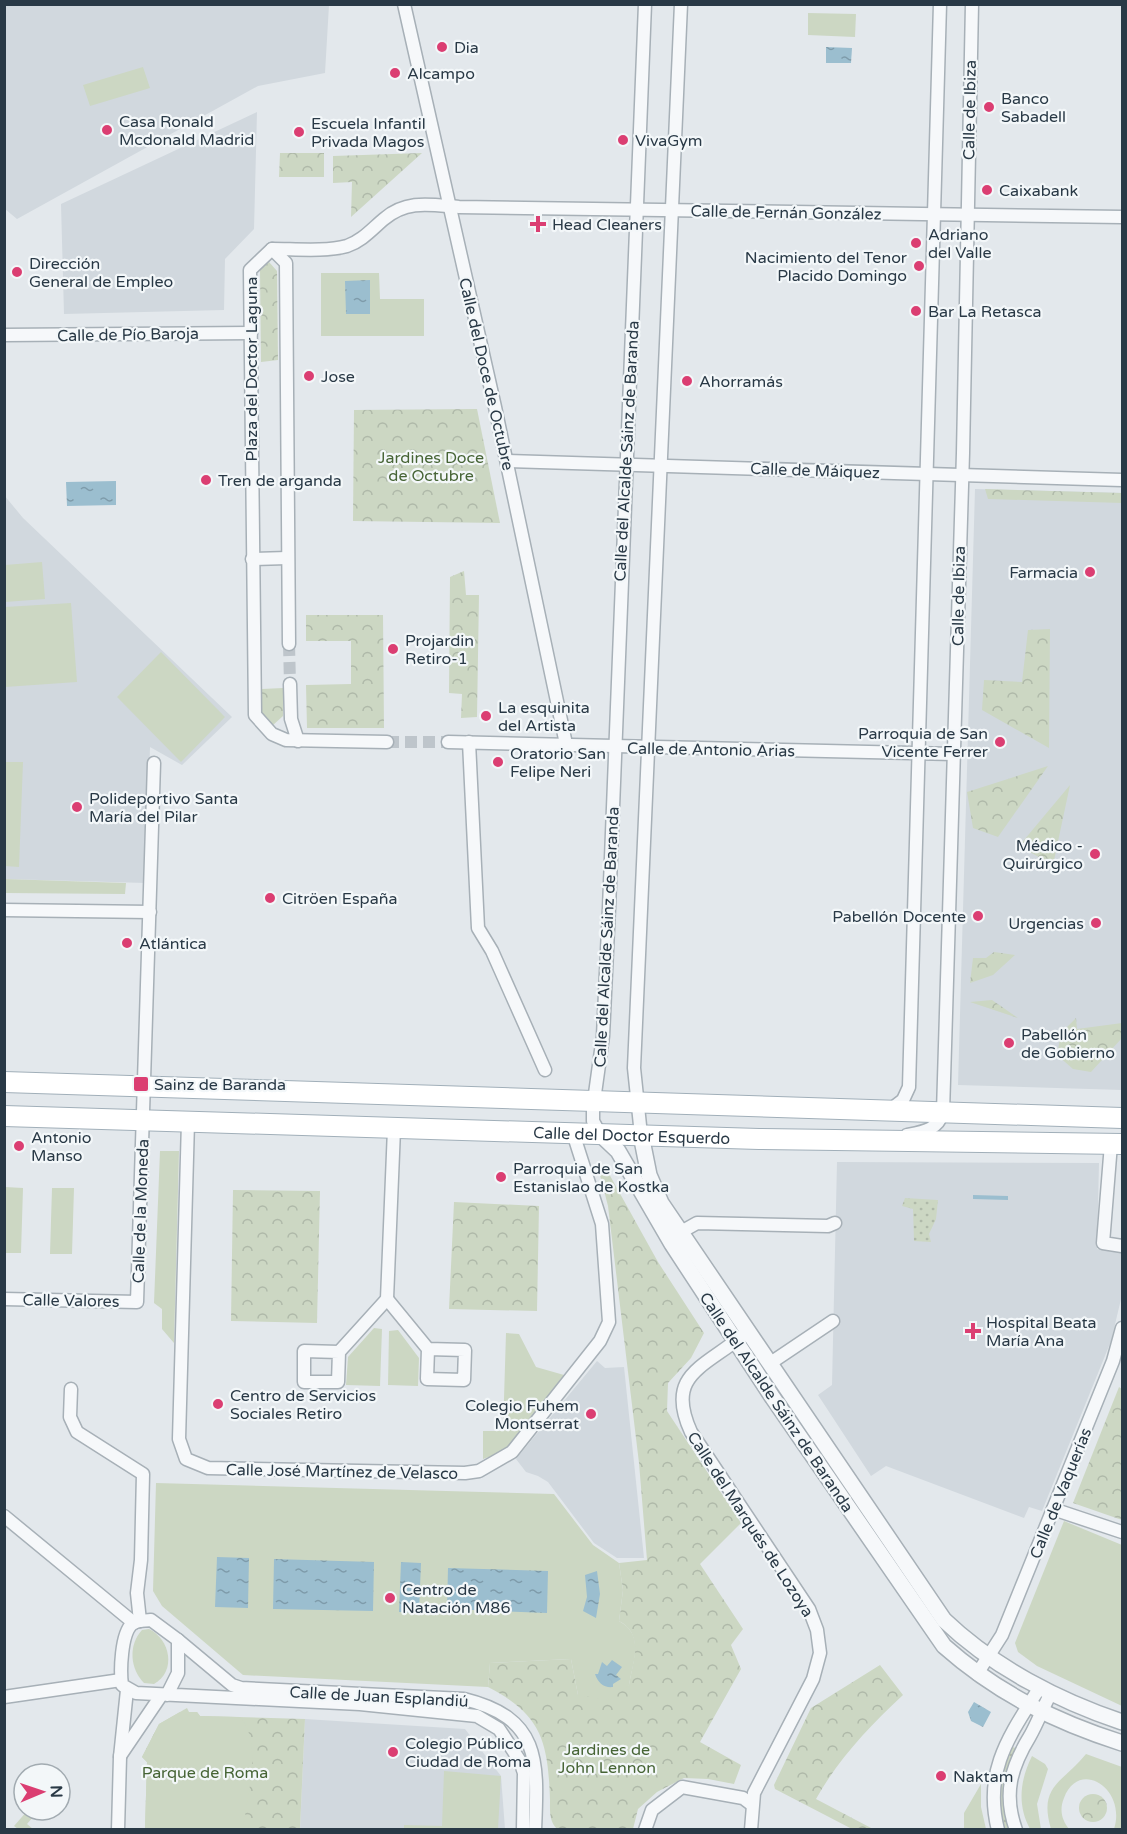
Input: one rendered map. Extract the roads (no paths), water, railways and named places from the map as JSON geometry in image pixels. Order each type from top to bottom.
[{"type":"main road","name":"Calle del Doctor Esquerdo","points":[[4,1082],[1122,1118]]},
{"type":"main road","points":[[394,1129],[395,1094]]},
{"type":"main road","name":"Calle del Doctor Esquerdo","points":[[4,1116],[394,1129],[878,1141],[1117,1144]]},
{"type":"street","name":"Calle del Doce de Octubre","points":[[404,4],[507,461],[566,744]]},
{"type":"street","name":"Calle del Alcalde Sáinz de Baranda","points":[[645,4],[603,1036],[593,1121],[600,1134],[618,1150],[653,1215],[741,1335],[769,1364],[944,1620],[990,1656],[1046,1690],[1122,1722]]},
{"type":"street","name":"Calle del Alcalde Sáinz de Baranda","points":[[681,4],[634,1068],[641,1135],[651,1182],[741,1335],[930,1629],[944,1646],[977,1674],[1034,1709],[1122,1743]]},
{"type":"street","name":"Calle de Ibiza","points":[[886,1112],[899,1105],[909,1087],[926,474],[936,215],[940,4]]},
{"type":"street","name":"Calle de Ibiza","points":[[942,1112],[962,475],[972,4]]},
{"type":"street","points":[[272,249],[348,246],[364,237],[385,218],[404,206],[432,203],[450,206]]},
{"type":"street","name":"Calle de Fernán González","points":[[450,206],[1122,218]]},
{"type":"street","points":[[272,249],[286,263],[289,644]]},
{"type":"street","name":"Plaza del Doctor Laguna","points":[[272,249],[250,270],[255,715],[272,734],[286,740],[387,742]]},
{"type":"street","name":"Calle de Pío Baroja","points":[[4,335],[251,333]]},
{"type":"street","name":"Calle de Máiquez","points":[[507,461],[1122,480]]},
{"type":"street","points":[[252,559],[287,558]]},
{"type":"street","points":[[290,684],[291,719],[298,741]]},
{"type":"street","name":"Calle de Antonio Arias","points":[[448,742],[954,754]]},
{"type":"street","points":[[469,742],[478,928],[492,951],[545,1070]]},
{"type":"street","points":[[143,1120],[154,763]]},
{"type":"street","points":[[4,910],[150,912]]},
{"type":"street","points":[[878,1141],[932,1128],[941,1118],[942,1112]]},
{"type":"street","name":"Calle de la Moneda","points":[[137,1302],[143,1120]]},
{"type":"street","name":"Calle José Martínez de Velasco","points":[[188,1122],[179,1439],[186,1459],[196,1465],[238,1468],[465,1473],[479,1471],[512,1452],[600,1341],[609,1322],[602,1224],[573,1133]]},
{"type":"street","points":[[339,1352],[387,1299],[394,1129]]},
{"type":"street","points":[[1117,1144],[1103,1243],[1122,1246]]},
{"type":"street","points":[[681,1232],[697,1223],[828,1226],[835,1223]]},
{"type":"street","name":"Calle Valores","points":[[4,1299],[137,1302]]},
{"type":"street","points":[[387,1299],[428,1349]]},
{"type":"street","name":"Calle del Alcalde Sáinz de Baranda","points":[[769,1364],[833,1321]]},
{"type":"street","name":"Calle de Vaquerías","points":[[990,1656],[1002,1635],[1053,1509],[1118,1363],[1122,1328]]},
{"type":"street","name":"Calle del Marqués de Lozoya","points":[[741,1335],[692,1375],[681,1392],[681,1405],[691,1432],[809,1609],[817,1629],[820,1653],[813,1679],[766,1766],[751,1804],[751,1830]]},
{"type":"street","points":[[71,1389],[70,1417],[76,1432],[143,1474],[137,1622]]},
{"type":"street","points":[[1053,1509],[1122,1532]]},
{"type":"street","points":[[4,1516],[137,1622]]},
{"type":"street","points":[[118,1830],[120,1757],[124,1685],[121,1660],[128,1629],[137,1622],[151,1620],[178,1640],[178,1673],[120,1757]]},
{"type":"street","name":"Calle de Juan Esplandiú","points":[[178,1640],[232,1685],[241,1688],[464,1699],[488,1705],[508,1716],[522,1731],[534,1758],[537,1772],[535,1830]]},
{"type":"street","points":[[977,1674],[990,1656]]},
{"type":"street","points":[[4,1697],[124,1685],[164,1696]]},
{"type":"street","points":[[998,1830],[992,1795],[997,1762],[1018,1724],[1034,1709],[1046,1690]]},
{"type":"street","points":[[1010,1695],[1018,1724]]},
{"type":"street","name":"Calle de Juan Esplandiú","points":[[164,1696],[360,1704],[477,1716],[499,1729],[520,1761],[524,1773],[523,1830]]},
{"type":"street","points":[[1016,1830],[1010,1812],[1007,1790],[1013,1766],[1029,1736],[1034,1709]]},
{"type":"street","points":[[1029,1736],[1046,1723],[1068,1724]]},
{"type":"street","points":[[645,1830],[652,1810],[682,1787],[743,1798],[751,1804]]},
{"type":"water","points":[[826,47],[852,48],[851,63],[826,63]]},
{"type":"water","points":[[370,280],[370,314],[346,314],[345,281]]},
{"type":"water","points":[[116,481],[116,505],[67,506],[66,482]]},
{"type":"water","points":[[973,1195],[1008,1196],[1008,1200],[973,1199]]},
{"type":"water","points":[[217,1557],[249,1558],[248,1608],[215,1607]]},
{"type":"water","points":[[274,1559],[374,1562],[373,1611],[273,1609]]},
{"type":"water","points":[[401,1562],[421,1563],[419,1613],[399,1612]]},
{"type":"water","points":[[448,1568],[548,1571],[547,1613],[447,1609]]},
{"type":"water","points":[[597,1571],[600,1594],[596,1618],[583,1611],[587,1597],[585,1575]]},
{"type":"water","points":[[612,1660],[622,1667],[616,1675],[621,1679],[613,1684],[613,1687],[607,1687],[598,1680],[595,1674],[598,1674],[602,1662],[607,1666]]},
{"type":"water","points":[[974,1702],[991,1712],[983,1727],[971,1721],[968,1712]]},
{"type":"tunnel","points":[[289,644],[290,684]]},
{"type":"tunnel","points":[[387,742],[448,742]]},
{"type":"place","name":"Dia","points":[[442,47]]},
{"type":"place","name":"Alcampo","points":[[395,73]]},
{"type":"place","name":"Banco Sabadell","points":[[989,107]]},
{"type":"place","name":"Casa Ronald Mcdonald Madrid","points":[[107,130]]},
{"type":"place","name":"Escuela Infantil Privada Magos","points":[[299,132]]},
{"type":"place","name":"VivaGym","points":[[623,140]]},
{"type":"place","name":"Caixabank","points":[[987,190]]},
{"type":"place","name":"Head Cleaners","points":[[538,224]]},
{"type":"place","name":"Adriano del Valle","points":[[916,243]]},
{"type":"place","name":"Nacimiento del Tenor Placido Domingo","points":[[919,266]]},
{"type":"place","name":"Dirección General de Empleo","points":[[17,272]]},
{"type":"place","name":"Bar La Retasca","points":[[916,311]]},
{"type":"place","name":"Jose","points":[[309,376]]},
{"type":"place","name":"Ahorramás","points":[[687,381]]},
{"type":"place","name":"Tren de arganda","points":[[206,480]]},
{"type":"place","name":"Farmacia","points":[[1090,572]]},
{"type":"place","name":"Projardin Retiro-1","points":[[393,649]]},
{"type":"place","name":"La esquinita del Artista","points":[[486,716]]},
{"type":"place","name":"Parroquia de San Vicente Ferrer","points":[[1000,742]]},
{"type":"place","name":"Oratorio San Felipe Neri","points":[[498,762]]},
{"type":"place","name":"Polideportivo Santa María del Pilar","points":[[77,807]]},
{"type":"place","name":"Médico - Quirúrgico","points":[[1095,854]]},
{"type":"place","name":"Citröen España","points":[[270,898]]},
{"type":"place","name":"Pabellón Docente","points":[[978,916]]},
{"type":"place","name":"Urgencias","points":[[1096,923]]},
{"type":"place","name":"Atlántica","points":[[127,943]]},
{"type":"place","name":"Pabellón de Gobierno","points":[[1009,1043]]},
{"type":"place","name":"Sainz de Baranda","points":[[141,1084]]},
{"type":"place","name":"Antonio Manso","points":[[19,1146]]},
{"type":"place","name":"Parroquia de San Estanislao de Kostka","points":[[501,1177]]},
{"type":"place","name":"Hospital Beata María Ana","points":[[973,1331]]},
{"type":"place","name":"Centro de Servicios Sociales Retiro","points":[[218,1404]]},
{"type":"place","name":"Colegio Fuhem Montserrat","points":[[591,1414]]},
{"type":"place","name":"Centro de Natación M86","points":[[390,1598]]},
{"type":"place","name":"Colegio Público Ciudad de Roma","points":[[393,1752]]},
{"type":"place","name":"Naktam","points":[[941,1776]]},
{"type":"park label","name":"Jardines Doce de Octubre","points":[[431,466]]},
{"type":"park label","name":"Jardines de John Lennon","points":[[607,1758]]},
{"type":"park label","name":"Parque de Roma","points":[[205,1772]]}]
